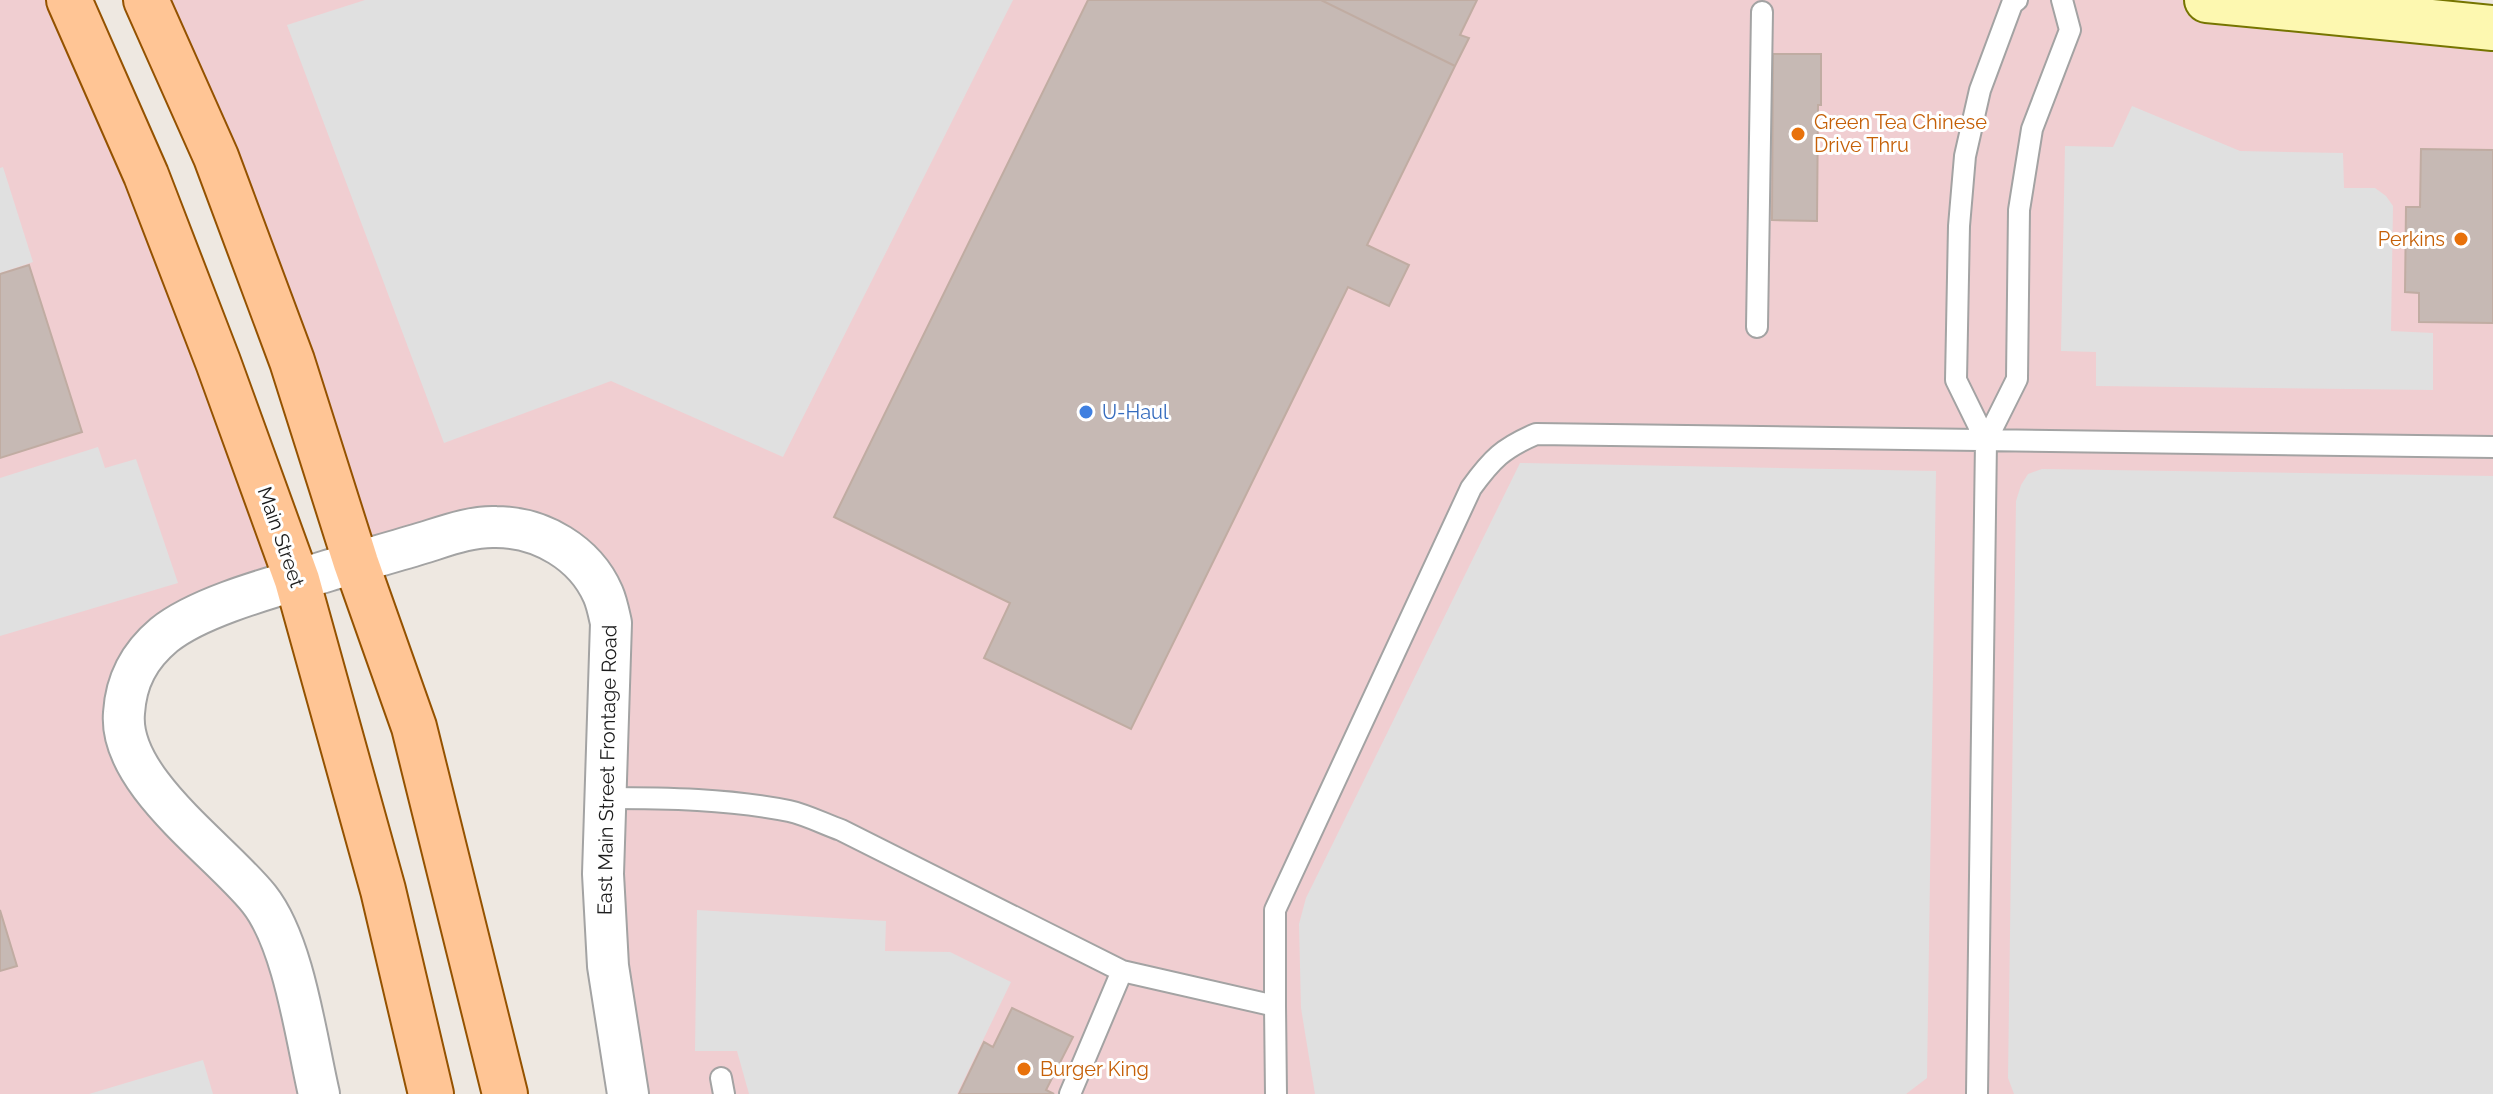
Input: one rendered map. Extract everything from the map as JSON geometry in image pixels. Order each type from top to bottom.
[{"type":"main road","name":"Main Street","points":[[69,0],[146,175],[297,580],[383,890],[431,1094]]},
{"type":"main road","points":[[146,0],[199,115],[292,361],[356,563],[414,727],[505,1094]]},
{"type":"main road","points":[[2207,0],[2493,28]]},
{"type":"street","name":"East Main Street Frontage Road","points":[[319,1094],[288,959],[276,927],[259,900],[140,772],[127,743],[123,716],[128,683],[146,651],[166,633],[205,611],[456,533],[496,527],[550,538],[575,555],[591,572],[604,596],[611,623],[603,874],[608,966],[628,1094]]},
{"type":"lane","points":[[1986,441],[1956,380],[1959,226],[1965,156],[1980,90],[2012,4],[2017,0]]},
{"type":"lane","points":[[1977,1094],[1986,441],[2017,379],[2019,210],[2032,129],[2070,30],[2062,0]]},
{"type":"lane","points":[[1757,327],[1762,12]]},
{"type":"lane","points":[[1276,1094],[1275,910],[1471,488],[1486,467],[1511,445],[1536,434],[2493,447]]},
{"type":"lane","points":[[605,798],[732,802],[792,812],[841,830],[1122,971],[1275,1006]]},
{"type":"lane","points":[[1070,1094],[1122,971]]},
{"type":"shaded area","points":[[0,0],[69,0],[297,580],[166,633],[123,716],[259,900],[319,1094],[0,1094]]},
{"type":"shaded area","points":[[146,0],[2207,0],[2493,28],[2493,1094],[628,1094],[611,623],[550,539],[356,563]]},
{"type":"shaded area","points":[[365,0],[1013,0],[783,457],[611,381],[444,443],[287,25]]},
{"type":"shaded area","points":[[2132,106],[2240,151],[2343,153],[2344,188],[2375,188],[2393,206],[2391,331],[2433,333],[2433,390],[2096,386],[2096,352],[2061,351],[2065,146],[2113,147]]},
{"type":"shaded area","points":[[3,167],[33,262],[0,273],[0,168]]},
{"type":"shaded area","points":[[98,447],[105,468],[136,459],[178,583],[0,636],[0,478]]},
{"type":"shaded area","points":[[1520,463],[1936,471],[1927,1078],[1906,1094],[1315,1094],[1301,1008],[1299,924],[1306,898]]},
{"type":"shaded area","points":[[2042,469],[2493,476],[2493,1094],[2014,1094],[2008,1078],[2016,501],[2028,474]]},
{"type":"shaded area","points":[[697,910],[886,921],[885,951],[950,952],[1011,982],[957,1094],[749,1094],[737,1051],[695,1051]]},
{"type":"shaded area","points":[[203,1060],[213,1094],[89,1094]]},
{"type":"building","name":"U-Haul","points":[[1088,0],[1321,0],[1455,66],[1367,245],[1409,265],[1389,306],[1348,287],[1131,729],[984,658],[1010,603],[834,517]]},
{"type":"building","points":[[1321,0],[1477,0],[1460,35],[1469,38],[1455,66]]},
{"type":"building","points":[[1773,54],[1821,54],[1817,221],[1772,220]]},
{"type":"building","points":[[2421,149],[2493,150],[2493,323],[2419,322],[2419,293],[2405,292],[2406,207],[2420,207]]},
{"type":"building","points":[[29,265],[82,432],[0,458],[0,274]]},
{"type":"building","points":[[0,910],[17,966],[0,971]]},
{"type":"building","points":[[1012,1008],[1073,1037],[1046,1090],[1054,1094],[959,1094],[984,1042],[993,1047]]},
{"type":"place","name":"Green Tea Chinese Drive Thru","points":[[1798,134]]},
{"type":"place","name":"Perkins","points":[[2461,239]]},
{"type":"place","name":"U-Haul","points":[[1086,412]]},
{"type":"place","name":"Burger King","points":[[1024,1069]]}]
